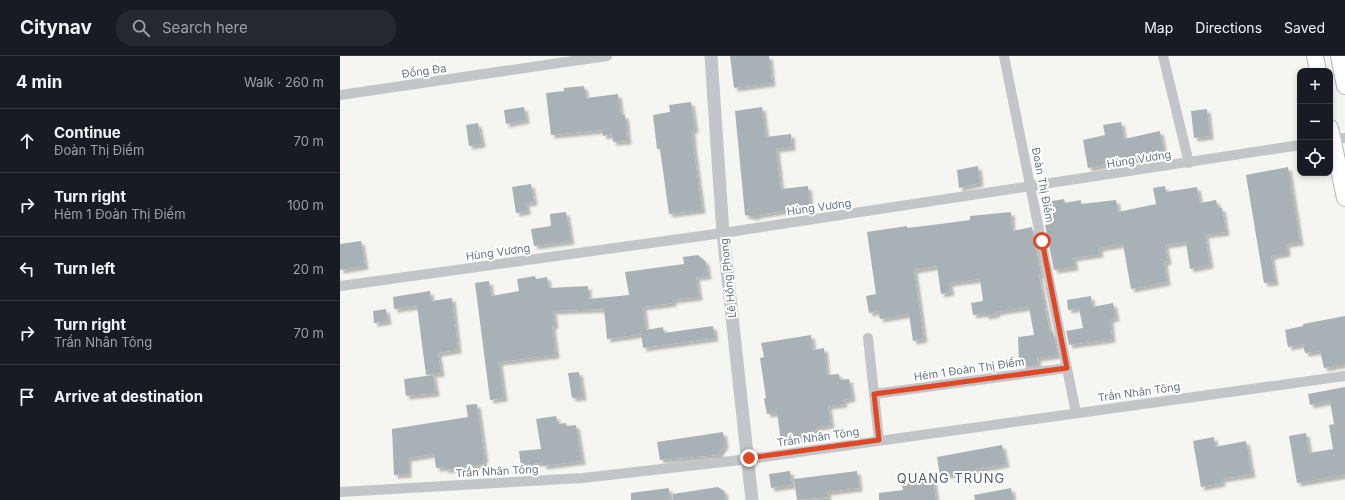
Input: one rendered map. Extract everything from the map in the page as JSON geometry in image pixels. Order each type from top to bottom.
[{"type":"main road","points":[[1315,56],[1317,68]]},
{"type":"main road","points":[[1339,56],[1345,86]]},
{"type":"main road","points":[[1334,137],[1345,198]]},
{"type":"street","name":"Đống Đa","points":[[340,95],[607,56]]},
{"type":"street","name":"Lê Hồng Phong","points":[[711,56],[723,233],[749,458],[752,500]]},
{"type":"street","name":"Đoàn Thị Điểm","points":[[1004,56],[1076,413]]},
{"type":"street","points":[[1163,56],[1189,163]]},
{"type":"street","name":"Hùng Vương","points":[[340,286],[723,233],[1031,188],[1297,146]]},
{"type":"street","points":[[868,338],[879,440]]},
{"type":"street","name":"Hẻm 1 Đoàn Thị Điểm","points":[[874,394],[1067,368]]},
{"type":"street","name":"Trần Nhân Tông","points":[[343,494],[576,479],[749,458],[1345,376]]},
{"type":"building","points":[[730,56],[769,56],[772,83],[734,88]]},
{"type":"building","points":[[584,86],[586,98],[618,94],[621,115],[625,115],[628,141],[613,142],[612,134],[603,136],[603,130],[551,135],[546,93],[564,91],[564,88]]},
{"type":"building","points":[[691,102],[695,129],[692,130],[693,144],[702,210],[669,214],[660,149],[657,149],[653,115],[670,112],[669,105]]},
{"type":"building","points":[[524,107],[526,120],[506,124],[504,110]]},
{"type":"building","points":[[762,107],[766,137],[791,134],[792,147],[776,149],[781,189],[808,186],[810,207],[756,215],[756,217],[745,215],[735,111]]},
{"type":"building","points":[[1207,109],[1210,136],[1194,138],[1191,111]]},
{"type":"building","points":[[1121,122],[1124,139],[1160,131],[1164,154],[1088,168],[1083,140],[1105,135],[1103,125]]},
{"type":"building","points":[[478,123],[482,144],[469,146],[466,125]]},
{"type":"building","points":[[978,166],[980,183],[959,188],[957,170]]},
{"type":"building","points":[[1288,167],[1300,242],[1286,244],[1287,253],[1271,256],[1275,282],[1264,283],[1246,175]]},
{"type":"building","points":[[531,184],[534,202],[526,203],[527,211],[516,213],[512,187]]},
{"type":"building","points":[[1165,186],[1166,192],[1197,187],[1200,203],[1216,200],[1218,208],[1222,208],[1226,232],[1205,235],[1210,265],[1190,269],[1186,242],[1165,245],[1168,261],[1164,262],[1167,282],[1131,289],[1123,244],[1099,248],[1100,254],[1073,258],[1075,267],[1054,270],[1045,225],[1050,224],[1046,202],[1064,199],[1065,203],[1081,200],[1081,204],[1116,200],[1118,212],[1156,204],[1153,188]]},
{"type":"building","points":[[566,212],[571,241],[534,246],[531,229],[551,226],[550,214]]},
{"type":"building","points":[[1011,212],[1012,231],[1032,227],[1041,274],[1039,275],[1044,303],[1050,332],[1053,332],[1058,355],[1037,358],[1038,365],[1023,367],[1022,360],[1019,361],[1018,337],[1034,335],[1029,307],[996,312],[997,314],[985,316],[985,313],[973,315],[971,303],[983,301],[980,279],[949,283],[951,292],[941,294],[937,266],[914,270],[924,339],[913,341],[909,314],[880,319],[878,311],[869,313],[866,296],[876,294],[867,232],[907,226],[907,228],[970,220],[970,216]]},
{"type":"building","points":[[361,241],[365,266],[340,270],[340,244]]},
{"type":"building","points":[[698,255],[706,262],[708,276],[696,277],[699,297],[673,300],[673,303],[643,307],[646,330],[663,327],[664,333],[713,326],[715,338],[643,348],[641,334],[607,339],[604,309],[553,311],[555,325],[552,326],[556,355],[499,362],[504,398],[490,400],[475,283],[489,281],[491,296],[519,291],[517,279],[535,276],[536,279],[547,277],[549,288],[588,286],[588,299],[629,295],[625,272],[684,264],[683,257]]},
{"type":"building","points":[[430,291],[431,301],[452,298],[458,350],[438,353],[441,373],[426,375],[417,306],[394,309],[393,297]]},
{"type":"building","points":[[1091,296],[1092,307],[1113,303],[1116,318],[1110,319],[1112,339],[1069,345],[1066,331],[1083,328],[1079,308],[1068,310],[1067,300]]},
{"type":"building","points":[[386,309],[388,321],[374,323],[373,311]]},
{"type":"building","points":[[1345,316],[1345,364],[1324,368],[1320,351],[1305,353],[1303,344],[1288,347],[1285,330],[1303,326],[1303,324]]},
{"type":"building","points":[[811,335],[813,350],[824,348],[827,375],[839,374],[840,380],[849,379],[852,398],[843,400],[844,404],[828,406],[831,425],[817,427],[811,437],[781,441],[777,413],[767,414],[760,358],[764,357],[761,343]]},
{"type":"building","points":[[579,372],[583,397],[572,398],[568,373]]},
{"type":"building","points":[[433,375],[436,393],[406,396],[404,379]]},
{"type":"building","points":[[1345,387],[1345,475],[1297,483],[1289,436],[1306,433],[1309,453],[1333,449],[1329,425],[1334,424],[1330,401],[1310,405],[1308,394]]},
{"type":"building","points":[[477,404],[485,459],[483,459],[484,464],[445,470],[445,467],[436,468],[434,454],[408,458],[408,474],[394,475],[392,429],[468,417],[466,405]]},
{"type":"building","points":[[556,416],[558,424],[566,423],[567,426],[576,425],[582,461],[543,466],[543,462],[521,466],[519,451],[541,449],[536,419]]},
{"type":"building","points":[[723,432],[725,444],[718,455],[660,460],[657,442]]},
{"type":"building","points":[[1214,437],[1215,447],[1246,441],[1252,474],[1221,479],[1222,483],[1201,487],[1193,441]]},
{"type":"building","points":[[1002,445],[1006,464],[940,476],[937,457]]},
{"type":"building","points":[[790,471],[792,485],[771,488],[769,474]]},
{"type":"building","points":[[857,471],[859,488],[827,492],[828,497],[797,500],[794,479]]},
{"type":"building","points":[[933,479],[936,500],[879,500],[879,493],[903,490],[902,484]]},
{"type":"building","points":[[718,487],[724,491],[726,500],[673,500],[673,494]]},
{"type":"building","points":[[669,488],[670,500],[631,500],[631,493]]},
{"type":"building","points":[[1011,488],[1013,500],[975,500],[974,495]]},
{"type":"district","name":"QUANG TRUNG","points":[[951,478]]},
{"type":"route","points":[[749,458],[879,440],[874,394],[1067,368],[1042,241]]}]
